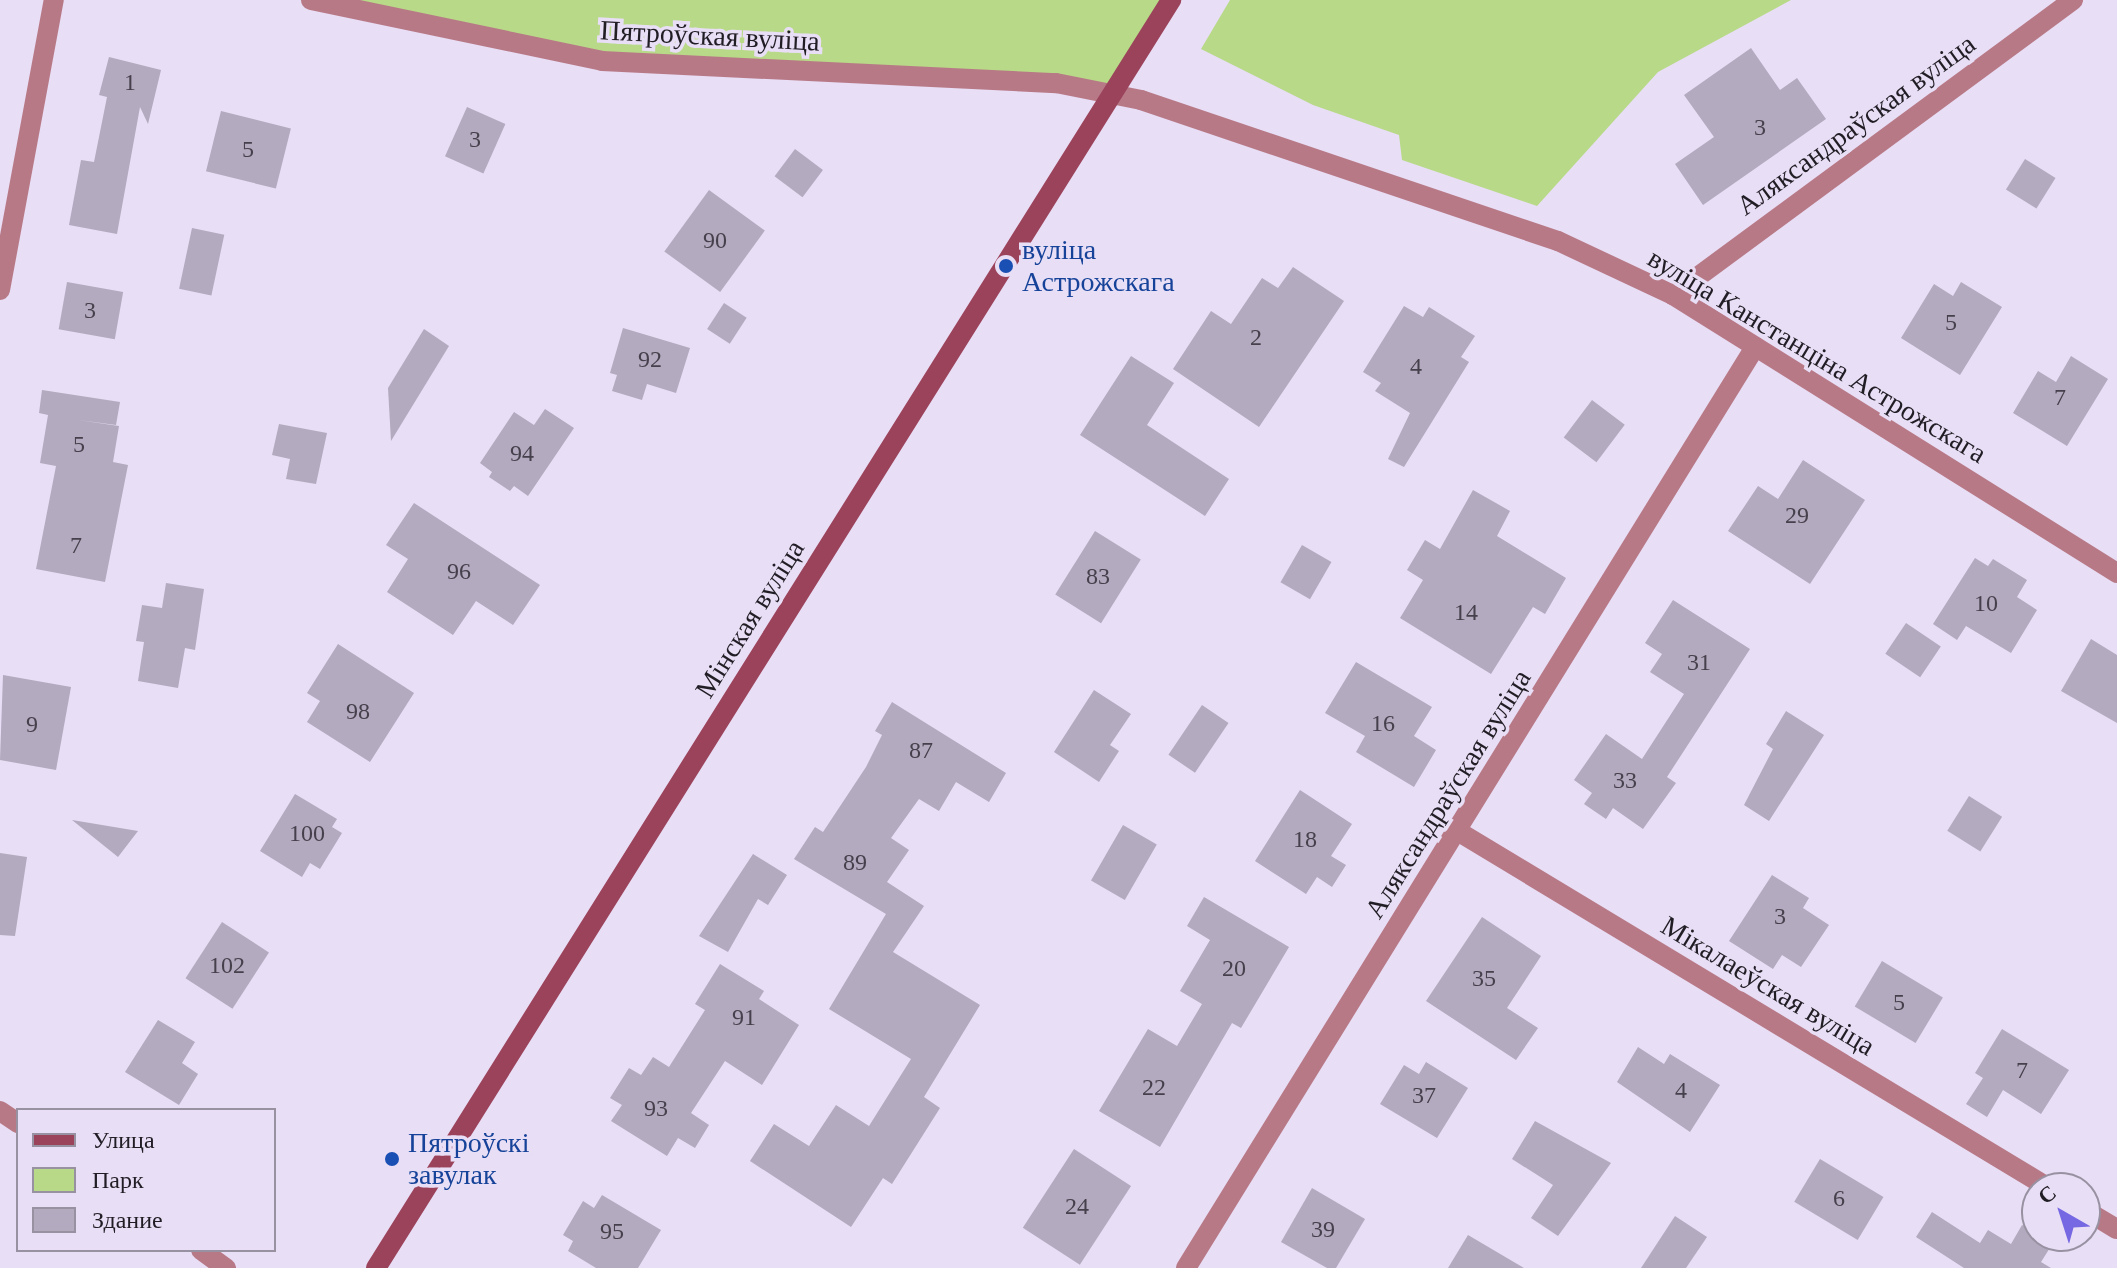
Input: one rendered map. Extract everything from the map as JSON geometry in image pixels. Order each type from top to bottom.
[{"type":"main road","name":"Мінская вуліца","points":[[376,1268],[1111,91],[1171,0]]},
{"type":"street","points":[[0,290],[54,0]]},
{"type":"street","name":"Пятроўская вуліца","points":[[311,0],[602,61],[1040,82],[1111,91]]},
{"type":"street","name":"Аляксандраўская вуліца","points":[[1673,295],[2073,0]]},
{"type":"street","name":"вуліца Канстанціна Астрожскага","points":[[1111,91],[1498,219],[1673,295],[2117,573]]},
{"type":"street","name":"Аляксандраўская вуліца","points":[[1188,1267],[1459,832],[1755,347]]},
{"type":"street","name":"Мікалаеўская вуліца","points":[[1459,832],[2022,1172]]},
{"type":"street","points":[[204,1252],[226,1268]]},
{"type":"green space","points":[[311,0],[1171,0],[1111,91],[642,65]]},
{"type":"green space","points":[[1230,0],[1791,0],[1658,72],[1537,206],[1402,160],[1399,135],[1313,105],[1201,49]]},
{"type":"building","points":[[1751,48],[1780,90],[1797,78],[1826,119],[1703,205],[1675,164],[1714,137],[1684,95]]},
{"type":"building","points":[[109,57],[161,70],[148,124],[140,107],[117,234],[69,225],[81,160],[94,162],[107,97],[99,95]]},
{"type":"building","points":[[467,107],[505,124],[483,173],[445,156]]},
{"type":"building","points":[[221,111],[291,128],[276,189],[206,171]]},
{"type":"building","points":[[795,149],[823,170],[802,197],[775,176]]},
{"type":"building","points":[[2025,159],[2056,178],[2036,209],[2006,190]]},
{"type":"building","points":[[709,190],[765,231],[720,292],[664,251]]},
{"type":"building","points":[[192,228],[224,235],[211,296],[179,289]]},
{"type":"building","points":[[1293,267],[1344,301],[1259,427],[1173,369],[1211,311],[1231,324],[1262,278],[1278,288]]},
{"type":"building","points":[[67,282],[123,292],[115,339],[59,329]]},
{"type":"building","points":[[1961,282],[2002,307],[1960,375],[1901,338],[1934,284],[1953,296]]},
{"type":"building","points":[[724,303],[747,318],[730,344],[707,329]]},
{"type":"building","points":[[1404,306],[1423,317],[1429,307],[1475,336],[1461,357],[1469,362],[1404,467],[1388,459],[1410,413],[1375,391],[1381,383],[1363,372]]},
{"type":"building","points":[[623,328],[690,348],[676,393],[647,384],[642,400],[612,391],[617,375],[610,373]]},
{"type":"building","points":[[424,329],[449,346],[391,441],[388,388]]},
{"type":"building","points":[[1131,356],[1174,383],[1147,425],[1229,479],[1205,516],[1080,435]]},
{"type":"building","points":[[2071,356],[2108,379],[2067,446],[2013,413],[2038,371],[2056,382]]},
{"type":"building","points":[[42,390],[120,402],[116,425],[78,420],[119,426],[113,462],[128,465],[105,582],[36,569],[56,466],[40,463],[48,415],[39,413]]},
{"type":"building","points":[[1592,400],[1625,425],[1596,462],[1564,438]]},
{"type":"building","points":[[545,409],[574,428],[528,496],[514,486],[510,491],[489,477],[492,472],[480,463],[514,412],[534,425]]},
{"type":"building","points":[[279,424],[327,433],[316,484],[286,479],[290,459],[272,455]]},
{"type":"building","points":[[1803,460],[1865,500],[1810,584],[1728,531],[1758,486],[1778,499]]},
{"type":"building","points":[[1473,490],[1510,511],[1497,536],[1566,578],[1545,614],[1533,607],[1491,674],[1400,618],[1423,580],[1407,570],[1425,540],[1440,549]]},
{"type":"building","points":[[414,503],[540,585],[513,625],[476,601],[453,635],[387,592],[408,559],[386,545]]},
{"type":"building","points":[[1095,531],[1141,560],[1101,623],[1055,595]]},
{"type":"building","points":[[1302,545],[1331,562],[1310,599],[1280,582]]},
{"type":"building","points":[[1975,558],[1988,566],[1993,559],[2027,580],[2017,597],[2037,610],[2011,653],[1966,626],[1957,640],[1933,624]]},
{"type":"building","points":[[166,583],[204,589],[195,650],[185,648],[178,688],[138,681],[144,642],[136,641],[142,605],[162,608]]},
{"type":"building","points":[[1673,600],[1750,649],[1667,777],[1676,783],[1643,829],[1613,808],[1606,819],[1584,804],[1592,793],[1574,780],[1606,734],[1642,759],[1684,694],[1650,672],[1662,654],[1645,643]]},
{"type":"building","points":[[1906,623],[1941,646],[1920,677],[1885,654]]},
{"type":"building","points":[[2091,639],[2117,655],[2117,723],[2061,691]]},
{"type":"building","points":[[338,644],[414,693],[370,762],[307,722],[320,701],[307,693]]},
{"type":"building","points":[[1356,662],[1432,707],[1414,736],[1436,750],[1414,787],[1356,752],[1365,736],[1325,713]]},
{"type":"building","points":[[3,675],[71,687],[56,770],[0,760]]},
{"type":"building","points":[[1094,690],[1131,714],[1110,745],[1119,751],[1099,782],[1054,752]]},
{"type":"building","points":[[892,702],[1006,773],[989,802],[956,782],[939,811],[919,799],[891,838],[909,850],[887,882],[924,906],[893,952],[980,1005],[924,1097],[940,1108],[892,1184],[883,1178],[851,1227],[750,1161],[774,1124],[809,1146],[836,1105],[869,1126],[911,1059],[829,1009],[886,914],[794,859],[815,827],[823,832],[866,767],[882,735],[875,731]]},
{"type":"building","points":[[1202,705],[1229,723],[1195,773],[1168,755]]},
{"type":"building","points":[[1786,711],[1824,735],[1769,821],[1744,805],[1773,749],[1766,744]]},
{"type":"building","points":[[1300,790],[1352,824],[1331,856],[1346,865],[1332,887],[1317,877],[1306,894],[1255,861]]},
{"type":"building","points":[[295,794],[337,819],[332,827],[342,833],[320,869],[310,863],[302,877],[260,851]]},
{"type":"building","points":[[1969,796],[2002,817],[1980,851],[1947,831]]},
{"type":"building","points":[[72,820],[138,831],[118,857]]},
{"type":"building","points":[[1123,825],[1157,844],[1125,900],[1091,880]]},
{"type":"building","points":[[0,853],[27,857],[15,936],[0,935]]},
{"type":"building","points":[[753,854],[787,875],[768,905],[758,899],[728,952],[699,936]]},
{"type":"building","points":[[1772,875],[1809,898],[1803,908],[1829,925],[1801,967],[1782,955],[1773,969],[1729,941]]},
{"type":"building","points":[[1204,897],[1289,947],[1241,1028],[1232,1023],[1160,1147],[1099,1111],[1148,1029],[1177,1046],[1202,1004],[1180,991],[1210,940],[1187,926]]},
{"type":"building","points":[[1482,917],[1541,956],[1507,1008],[1538,1028],[1516,1060],[1426,1001]]},
{"type":"building","points":[[222,922],[269,952],[232,1009],[186,978]]},
{"type":"building","points":[[1882,961],[1943,998],[1916,1043],[1855,1006]]},
{"type":"building","points":[[720,964],[764,991],[759,999],[799,1025],[762,1085],[725,1061],[691,1113],[709,1125],[695,1148],[678,1138],[667,1156],[611,1121],[622,1105],[610,1098],[629,1068],[641,1075],[653,1057],[669,1067],[705,1010],[695,1004]]},
{"type":"building","points":[[158,1020],[195,1042],[182,1063],[198,1074],[179,1105],[125,1072]]},
{"type":"building","points":[[2002,1029],[2069,1070],[2041,1114],[2003,1090],[1987,1117],[1966,1104],[1983,1078],[1975,1073]]},
{"type":"building","points":[[1638,1047],[1664,1064],[1670,1054],[1720,1085],[1690,1132],[1617,1082]]},
{"type":"building","points":[[1426,1062],[1468,1088],[1437,1138],[1380,1104],[1404,1065],[1419,1074]]},
{"type":"building","points":[[1535,1121],[1611,1163],[1558,1236],[1531,1218],[1553,1185],[1512,1159]]},
{"type":"building","points":[[1074,1149],[1131,1186],[1080,1265],[1023,1228]]},
{"type":"building","points":[[1820,1159],[1883,1197],[1858,1240],[1794,1202]]},
{"type":"building","points":[[1312,1188],[1365,1219],[1336,1268],[1327,1268],[1281,1242]]},
{"type":"building","points":[[602,1195],[661,1230],[638,1268],[596,1268],[568,1251],[573,1241],[563,1235],[583,1201],[594,1208]]},
{"type":"building","points":[[1932,1212],[1980,1243],[1988,1230],[2011,1244],[2021,1227],[2021,1252],[2047,1252],[2041,1262],[2051,1268],[1964,1268],[1916,1237]]},
{"type":"building","points":[[1675,1216],[1707,1237],[1686,1268],[1641,1268]]},
{"type":"building","points":[[1468,1235],[1524,1268],[1448,1268]]},
{"type":"place","name":"вуліца Астрожскага","points":[[1006,266]]},
{"type":"place","name":"Пятроўскі завулак","points":[[392,1159]]}]
